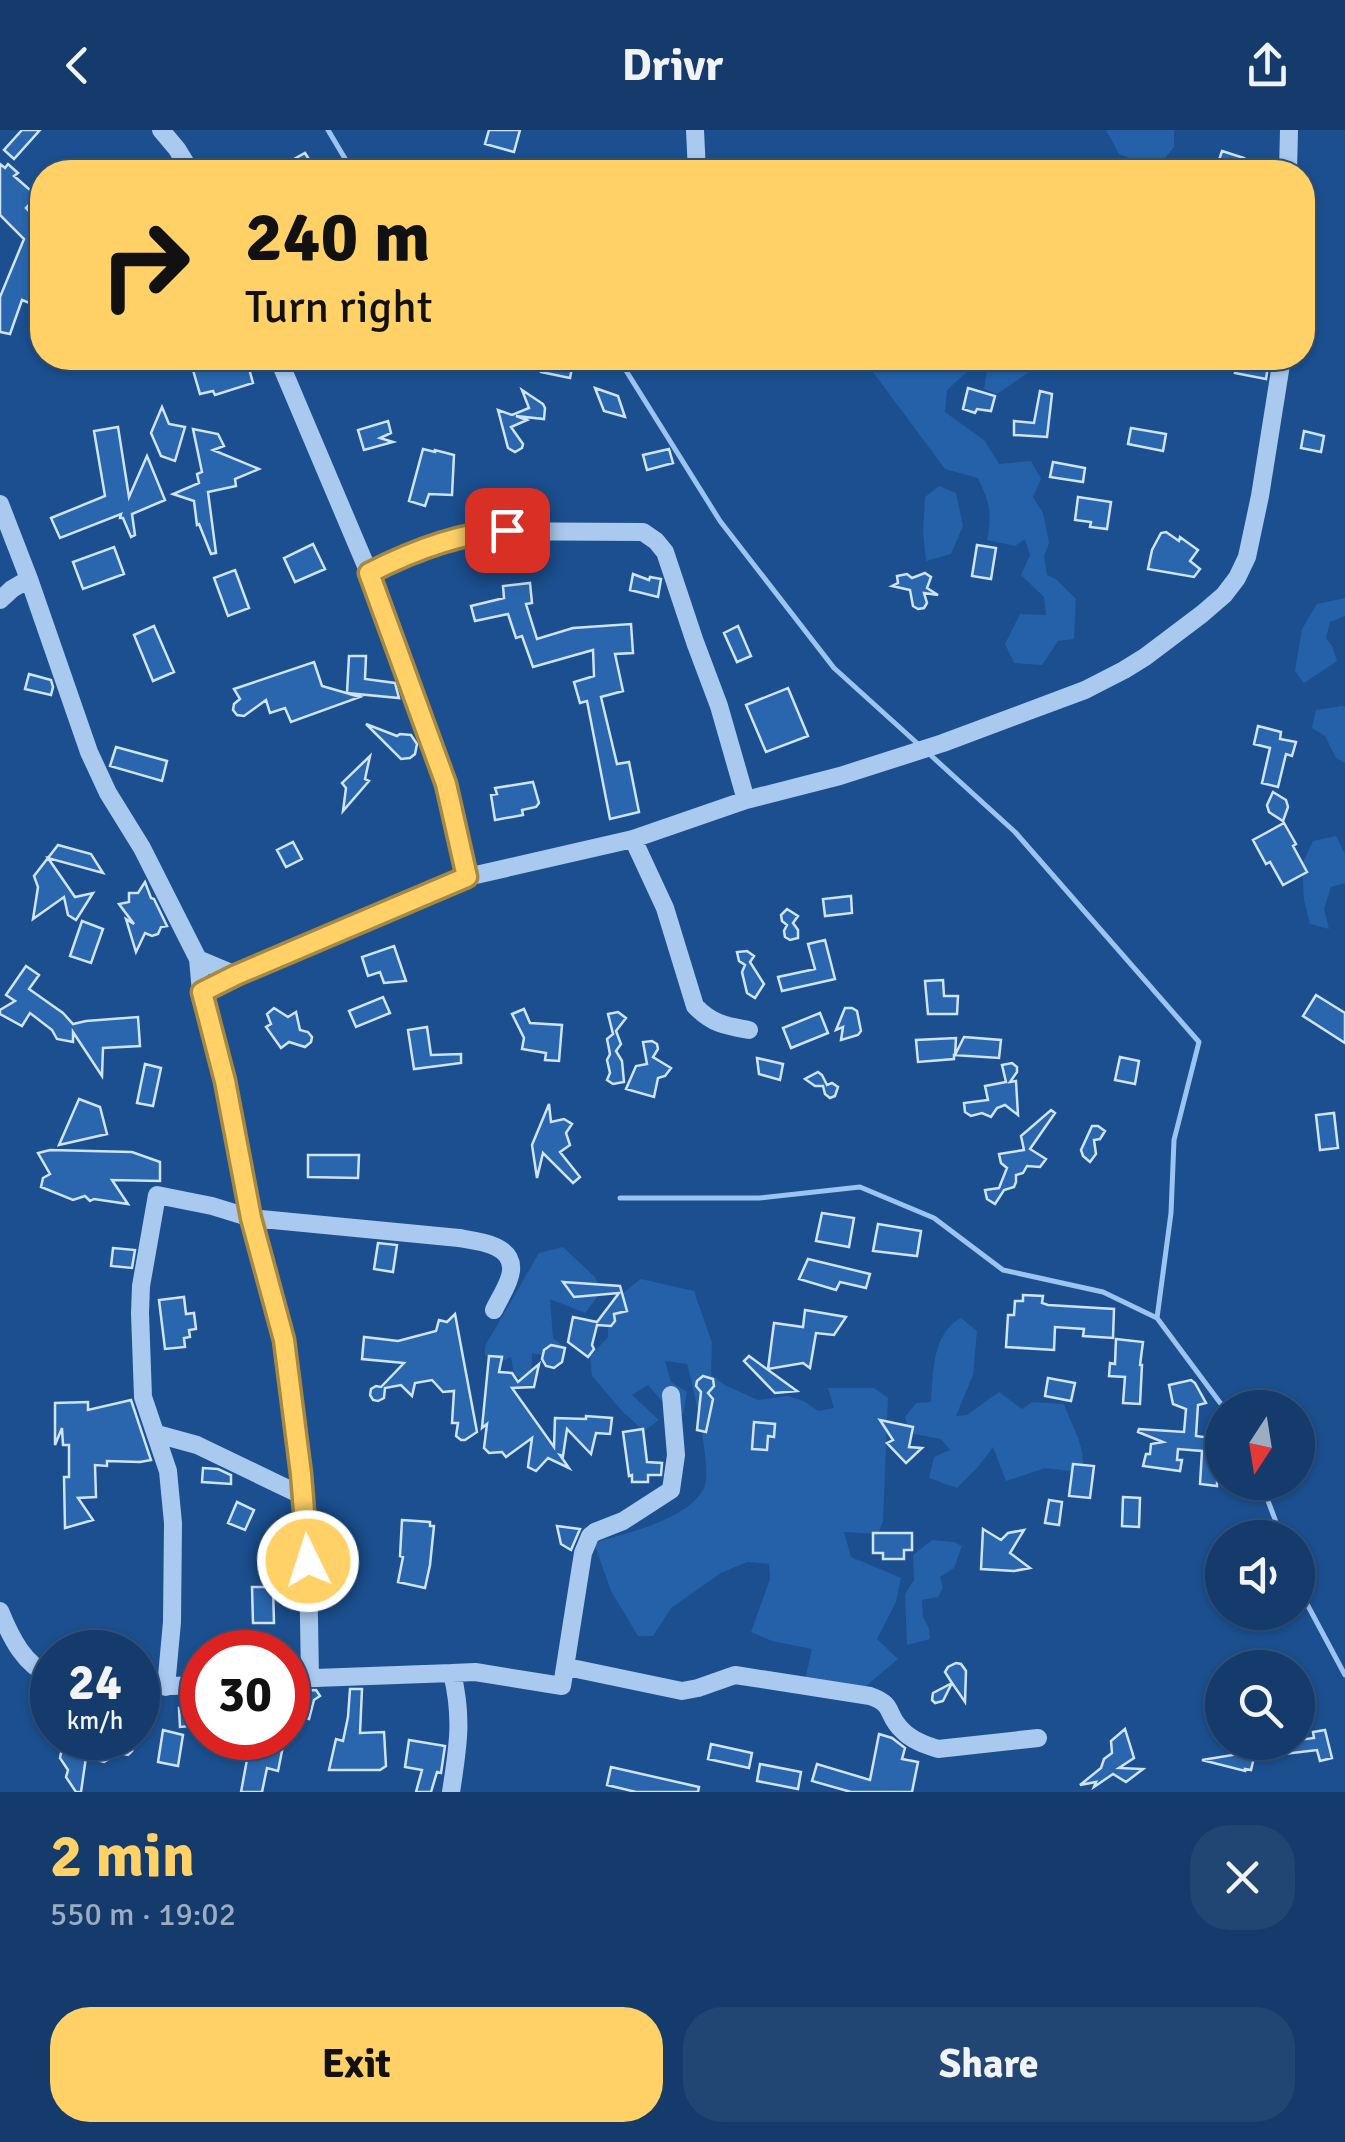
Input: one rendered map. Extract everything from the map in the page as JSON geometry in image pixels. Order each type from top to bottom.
[{"type":"street","points":[[160,130],[184,160]]},
{"type":"street","points":[[695,130],[697,160]]},
{"type":"street","points":[[1288,160],[1289,130]]},
{"type":"street","points":[[283,370],[369,573],[446,784],[467,877]]},
{"type":"street","points":[[202,992],[467,877],[632,839],[746,800],[840,776],[942,743],[1084,690],[1145,657],[1202,614],[1238,578],[1247,557],[1280,370]]},
{"type":"street","points":[[0,504],[89,752],[198,959],[251,1218],[284,1340],[303,1496],[309,1630]]},
{"type":"street","points":[[369,573],[411,552],[487,531],[643,532],[665,552],[720,706],[746,800]]},
{"type":"street","points":[[0,600],[30,579]]},
{"type":"street","points":[[632,839],[665,908],[695,1006],[720,1026],[749,1030]]},
{"type":"street","points":[[198,959],[236,975]]},
{"type":"street","points":[[166,1687],[173,1524],[168,1471],[143,1396],[140,1313],[157,1195],[251,1218],[446,1236],[492,1244],[508,1256],[512,1270],[494,1310]]},
{"type":"street","points":[[310,1678],[475,1672],[562,1686],[583,1553],[590,1536],[671,1490],[676,1455],[671,1394]]},
{"type":"street","points":[[157,1434],[197,1445],[303,1496]]},
{"type":"street","points":[[0,1611],[22,1655],[30,1662]]},
{"type":"street","points":[[567,1666],[682,1690],[735,1675],[870,1696],[889,1707],[902,1730],[938,1749],[1038,1738]]},
{"type":"street","points":[[451,1792],[460,1734],[459,1702],[452,1673]]},
{"type":"street","points":[[160,1687],[180,1686]]},
{"type":"shaded area","points":[[1106,130],[1174,130],[1174,147],[1163,160],[1135,160],[1119,154]]},
{"type":"shaded area","points":[[973,370],[947,390],[945,412],[984,440],[999,464],[1031,461],[1041,479],[1033,497],[1043,513],[1049,543],[1044,556],[1047,575],[1076,599],[1074,639],[1058,641],[1042,665],[1014,663],[1005,644],[1020,614],[1046,615],[1044,597],[1021,575],[1030,555],[1025,539],[1015,546],[987,540],[989,508],[978,478],[945,469],[873,372]]},
{"type":"shaded area","points":[[987,370],[1029,370],[997,394],[984,389]]},
{"type":"shaded area","points":[[939,486],[956,493],[963,526],[951,554],[926,561],[925,497]]},
{"type":"shaded area","points":[[1345,598],[1345,616],[1330,622],[1326,638],[1337,661],[1304,683],[1295,671],[1302,629],[1317,604]]},
{"type":"shaded area","points":[[1342,706],[1345,763],[1336,758],[1325,736],[1312,728],[1316,710]]},
{"type":"shaded area","points":[[1336,836],[1345,854],[1345,883],[1331,887],[1324,909],[1329,929],[1310,924],[1302,864],[1313,841]]},
{"type":"shaded area","points":[[563,1247],[595,1277],[601,1292],[585,1313],[550,1299],[553,1338],[566,1348],[559,1358],[532,1353],[531,1384],[514,1375],[511,1357],[496,1364],[485,1355],[485,1346],[539,1253]]},
{"type":"shaded area","points":[[641,1279],[694,1291],[712,1343],[711,1375],[725,1385],[758,1400],[787,1396],[818,1411],[834,1408],[828,1388],[874,1388],[888,1398],[883,1521],[878,1534],[844,1532],[851,1557],[901,1578],[896,1602],[877,1639],[898,1659],[854,1696],[803,1689],[812,1649],[772,1641],[751,1632],[770,1579],[769,1564],[747,1562],[721,1573],[671,1608],[653,1636],[638,1636],[611,1591],[594,1543],[639,1530],[685,1509],[704,1488],[706,1478],[701,1428],[687,1364],[665,1361],[671,1382],[687,1392],[683,1414],[667,1407],[648,1385],[632,1395],[659,1420],[644,1431],[592,1376],[590,1356],[608,1337],[612,1310],[620,1297]]},
{"type":"shaded area","points":[[961,1318],[977,1331],[973,1375],[956,1416],[967,1415],[999,1392],[1022,1409],[1032,1402],[1064,1404],[1079,1442],[1083,1465],[1070,1471],[1045,1468],[1006,1481],[993,1447],[957,1488],[929,1478],[934,1457],[950,1450],[941,1439],[909,1433],[905,1417],[916,1403],[931,1402],[939,1344],[944,1333]]},
{"type":"shaded area","points":[[932,1540],[962,1546],[954,1568],[940,1577],[943,1588],[938,1597],[922,1600],[930,1639],[907,1645],[905,1594],[914,1580],[913,1555]]},
{"type":"building","points":[[22,130],[40,130],[14,159],[4,150]]},
{"type":"building","points":[[489,130],[520,130],[514,152],[485,144]]},
{"type":"building","points":[[1222,151],[1244,158],[1243,160],[1219,160]]},
{"type":"building","points":[[0,164],[5,168],[8,164],[18,173],[14,176],[30,190],[26,208],[30,212],[30,303],[22,300],[10,334],[0,332],[0,297],[24,239],[0,215]]},
{"type":"building","points":[[193,370],[249,370],[253,383],[215,395],[213,391],[200,394]]},
{"type":"building","points":[[541,370],[572,370],[570,378]]},
{"type":"building","points":[[1236,370],[1267,370],[1266,379],[1235,373]]},
{"type":"building","points":[[595,388],[618,396],[625,417],[604,411]]},
{"type":"building","points":[[968,388],[995,396],[991,411],[977,409],[975,413],[963,409]]},
{"type":"building","points":[[522,390],[543,404],[544,419],[516,416],[527,420],[511,427],[523,444],[515,452],[508,448],[498,410],[512,415],[529,408]]},
{"type":"building","points":[[1040,391],[1052,394],[1047,437],[1014,435],[1014,421],[1034,423]]},
{"type":"building","points":[[162,407],[169,424],[185,427],[175,461],[161,456],[151,433]]},
{"type":"building","points":[[388,421],[391,433],[380,438],[393,442],[364,450],[358,430]]},
{"type":"building","points":[[118,427],[129,497],[147,456],[165,500],[132,514],[135,535],[131,537],[121,514],[60,538],[51,518],[105,496],[94,431]]},
{"type":"building","points":[[1131,428],[1166,434],[1163,451],[1128,444]]},
{"type":"building","points":[[193,429],[218,434],[224,446],[213,450],[259,469],[235,479],[236,486],[208,492],[216,553],[211,554],[197,525],[194,501],[173,494],[199,483],[197,474],[202,472]]},
{"type":"building","points":[[1304,431],[1324,436],[1321,452],[1301,448]]},
{"type":"building","points":[[423,449],[454,455],[452,495],[429,494],[425,506],[409,501]]},
{"type":"building","points":[[669,449],[673,463],[647,470],[643,455]]},
{"type":"building","points":[[1053,462],[1085,468],[1083,482],[1050,477]]},
{"type":"building","points":[[1078,497],[1111,502],[1107,529],[1075,520]]},
{"type":"building","points":[[1161,533],[1198,550],[1190,561],[1200,569],[1194,577],[1148,569],[1152,550]]},
{"type":"building","points":[[313,544],[325,569],[295,582],[284,558]]},
{"type":"building","points":[[977,545],[996,548],[991,579],[972,576]]},
{"type":"building","points":[[114,547],[124,574],[83,589],[73,562]]},
{"type":"building","points":[[235,570],[249,608],[228,616],[214,578]]},
{"type":"building","points":[[925,573],[931,577],[927,588],[938,595],[924,593],[927,603],[918,609],[913,606],[910,590],[892,586],[898,583],[897,576],[907,574],[912,578]]},
{"type":"building","points":[[633,574],[649,580],[661,579],[658,597],[630,590]]},
{"type":"building","points":[[530,583],[532,603],[526,604],[537,639],[573,628],[631,624],[633,653],[615,654],[623,691],[601,697],[617,764],[629,762],[639,812],[610,819],[587,701],[580,703],[574,682],[594,676],[593,650],[533,667],[522,636],[516,638],[508,614],[475,621],[471,606],[504,598],[503,586]]},
{"type":"building","points":[[154,626],[174,672],[153,681],[134,635]]},
{"type":"building","points":[[738,626],[751,656],[737,662],[724,633]]},
{"type":"building","points":[[349,656],[366,656],[365,679],[395,683],[399,698],[347,693]]},
{"type":"building","points":[[314,662],[322,686],[360,697],[291,722],[285,708],[270,713],[266,700],[244,716],[233,710],[240,699],[234,689]]},
{"type":"building","points":[[29,674],[51,680],[51,695],[25,689]]},
{"type":"building","points":[[788,688],[808,736],[766,752],[746,705]]},
{"type":"building","points":[[366,724],[397,736],[411,735],[417,744],[415,754],[401,759]]},
{"type":"building","points":[[1258,726],[1281,732],[1280,739],[1296,742],[1292,756],[1286,754],[1278,787],[1262,783],[1270,748],[1254,744]]},
{"type":"building","points":[[116,747],[167,761],[162,781],[110,766]]},
{"type":"building","points":[[370,756],[365,779],[369,781],[343,811],[346,788],[342,783]]},
{"type":"building","points":[[533,782],[539,803],[536,807],[522,810],[523,815],[495,820],[491,795],[497,794],[495,788]]},
{"type":"building","points":[[1273,792],[1286,800],[1283,821],[1269,812],[1267,805]]},
{"type":"building","points":[[1284,823],[1307,872],[1283,885],[1253,840]]},
{"type":"building","points":[[293,842],[302,859],[286,867],[277,850]]},
{"type":"building","points":[[58,845],[91,854],[103,873],[48,858],[75,897],[93,893],[76,920],[68,915],[64,897],[33,919],[38,887],[34,876]]},
{"type":"building","points":[[145,882],[167,926],[152,936],[145,933],[136,952],[126,919],[134,924],[119,904],[129,902],[129,893],[138,893]]},
{"type":"building","points":[[851,896],[852,913],[825,916],[823,899]]},
{"type":"building","points":[[787,909],[798,916],[793,923],[798,938],[790,940],[785,937],[787,925],[781,915]]},
{"type":"building","points":[[82,921],[103,929],[91,963],[70,956]]},
{"type":"building","points":[[825,940],[835,979],[782,991],[778,977],[815,969],[808,944]]},
{"type":"building","points":[[394,946],[406,981],[384,983],[380,972],[368,976],[362,957]]},
{"type":"building","points":[[747,951],[754,956],[750,962],[764,984],[755,998],[747,993],[742,972],[745,965],[739,961],[737,952]]},
{"type":"building","points":[[26,966],[39,975],[29,989],[73,1024],[138,1017],[140,1046],[103,1048],[102,1076],[73,1032],[73,1042],[57,1039],[52,1030],[30,1013],[22,1026],[0,1014],[0,1010],[15,1001],[6,995]]},
{"type":"building","points":[[943,980],[944,996],[958,996],[957,1014],[928,1014],[925,981]]},
{"type":"building","points":[[1316,995],[1345,1013],[1345,1043],[1303,1016]]},
{"type":"building","points":[[383,997],[390,1013],[356,1027],[349,1011]]},
{"type":"building","points":[[274,1008],[288,1017],[296,1012],[300,1030],[308,1032],[311,1042],[305,1047],[289,1042],[281,1048],[266,1027],[271,1024],[267,1014]]},
{"type":"building","points":[[845,1008],[857,1011],[861,1031],[841,1040],[843,1027],[836,1030]]},
{"type":"building","points":[[524,1009],[530,1023],[562,1025],[559,1061],[545,1060],[546,1053],[522,1049],[524,1038],[512,1014]]},
{"type":"building","points":[[618,1012],[626,1018],[616,1031],[621,1044],[616,1051],[622,1061],[624,1082],[613,1084],[607,1080],[607,1039],[613,1034],[608,1014]]},
{"type":"building","points":[[820,1013],[828,1033],[791,1048],[783,1028]]},
{"type":"building","points":[[427,1027],[431,1055],[461,1054],[461,1063],[414,1069],[408,1030]]},
{"type":"building","points":[[964,1037],[1001,1040],[999,1058],[954,1055],[954,1059],[918,1062],[916,1040],[956,1038],[955,1055]]},
{"type":"building","points":[[652,1041],[658,1049],[653,1057],[671,1068],[658,1078],[654,1097],[626,1089],[636,1066],[647,1064],[643,1042]]},
{"type":"building","points":[[1120,1057],[1139,1061],[1135,1084],[1115,1080]]},
{"type":"building","points":[[757,1058],[783,1064],[780,1080],[759,1074]]},
{"type":"building","points":[[1012,1063],[1017,1067],[1010,1082],[1016,1081],[1018,1115],[1005,1105],[991,1117],[965,1112],[964,1103],[988,1100],[985,1086],[1006,1082],[1002,1065]]},
{"type":"building","points":[[145,1064],[161,1068],[153,1106],[137,1103]]},
{"type":"building","points":[[818,1072],[827,1085],[838,1087],[835,1096],[830,1098],[823,1086],[805,1079]]},
{"type":"building","points":[[79,1099],[100,1107],[107,1134],[59,1145]]},
{"type":"building","points":[[549,1104],[551,1122],[564,1119],[572,1124],[566,1133],[570,1145],[560,1152],[580,1177],[573,1183],[543,1153],[537,1178],[532,1145]]},
{"type":"building","points":[[1051,1110],[1055,1113],[1030,1149],[1046,1159],[1040,1167],[1027,1166],[1016,1175],[1014,1187],[1004,1190],[995,1204],[987,1199],[985,1190],[999,1188],[1007,1168],[999,1154],[1024,1150],[1021,1136]]},
{"type":"building","points":[[1334,1113],[1338,1148],[1320,1150],[1316,1115]]},
{"type":"building","points":[[1092,1126],[1105,1131],[1100,1139],[1094,1140],[1096,1154],[1090,1162],[1081,1150]]},
{"type":"building","points":[[132,1152],[160,1162],[160,1181],[112,1180],[128,1204],[90,1201],[85,1196],[73,1200],[41,1187],[43,1178],[50,1174],[38,1153]]},
{"type":"building","points":[[308,1155],[359,1155],[358,1178],[308,1177]]},
{"type":"building","points":[[822,1213],[854,1218],[849,1247],[816,1241]]},
{"type":"building","points":[[878,1224],[921,1231],[917,1256],[873,1251]]},
{"type":"building","points":[[378,1243],[397,1245],[393,1272],[374,1269]]},
{"type":"building","points":[[113,1248],[135,1250],[132,1268],[111,1266]]},
{"type":"building","points":[[808,1259],[870,1274],[866,1288],[840,1282],[836,1290],[799,1279]]},
{"type":"building","points":[[563,1282],[620,1286],[627,1311],[614,1314],[611,1326],[597,1325],[594,1349],[588,1357],[568,1342],[573,1317],[597,1322],[619,1293],[574,1297]]},
{"type":"building","points":[[1023,1295],[1043,1296],[1042,1303],[1048,1305],[1114,1309],[1113,1338],[1083,1336],[1084,1329],[1055,1327],[1054,1350],[1006,1347],[1008,1315],[1014,1315],[1015,1301],[1023,1301]]},
{"type":"building","points":[[184,1297],[186,1314],[194,1313],[196,1329],[189,1330],[190,1337],[184,1338],[185,1347],[165,1349],[159,1300]]},
{"type":"building","points":[[805,1310],[846,1317],[834,1335],[816,1333],[810,1368],[803,1363],[768,1369],[774,1323],[803,1327]]},
{"type":"building","points":[[455,1314],[477,1432],[465,1440],[456,1436],[458,1423],[452,1423],[454,1391],[443,1392],[432,1380],[415,1383],[412,1396],[401,1385],[385,1388],[384,1398],[373,1400],[371,1389],[381,1387],[404,1363],[362,1359],[364,1337],[398,1341],[436,1331],[439,1320],[447,1322]]},
{"type":"building","points":[[1116,1339],[1143,1342],[1140,1404],[1123,1403],[1125,1377],[1109,1376],[1110,1363],[1115,1364]]},
{"type":"building","points":[[551,1345],[565,1348],[562,1362],[554,1368],[546,1366],[542,1359],[544,1350]]},
{"type":"building","points":[[489,1356],[502,1357],[499,1372],[512,1373],[518,1382],[539,1364],[534,1387],[512,1388],[554,1447],[555,1418],[612,1418],[610,1434],[596,1433],[591,1454],[567,1429],[563,1456],[560,1455],[569,1468],[548,1458],[536,1471],[528,1467],[532,1438],[506,1457],[502,1452],[489,1453],[484,1448],[487,1424],[482,1428]]},
{"type":"building","points":[[749,1356],[797,1391],[775,1393],[744,1361]]},
{"type":"building","points":[[703,1376],[713,1379],[714,1386],[708,1393],[713,1399],[706,1432],[697,1430],[701,1392],[696,1386]]},
{"type":"building","points":[[1048,1378],[1075,1383],[1071,1401],[1045,1396]]},
{"type":"building","points":[[1191,1380],[1205,1401],[1198,1405],[1196,1436],[1205,1437],[1205,1485],[1200,1484],[1202,1451],[1178,1449],[1180,1471],[1143,1466],[1151,1444],[1163,1442],[1138,1432],[1139,1429],[1184,1432],[1186,1409],[1173,1404],[1169,1385]]},
{"type":"building","points":[[131,1400],[151,1460],[95,1465],[96,1497],[78,1498],[93,1520],[65,1528],[64,1477],[69,1477],[69,1445],[63,1445],[62,1428],[55,1445],[55,1403],[88,1402],[88,1410]]},
{"type":"building","points":[[880,1420],[913,1427],[909,1447],[922,1448],[906,1463],[887,1443],[893,1440]]},
{"type":"building","points":[[754,1422],[775,1424],[774,1437],[768,1436],[767,1450],[752,1449]]},
{"type":"building","points":[[643,1429],[647,1462],[662,1463],[661,1475],[648,1475],[648,1482],[632,1482],[623,1432]]},
{"type":"building","points":[[1073,1464],[1094,1466],[1090,1498],[1069,1496]]},
{"type":"building","points":[[203,1468],[231,1475],[231,1484],[202,1482]]},
{"type":"building","points":[[1123,1497],[1140,1498],[1139,1527],[1122,1526]]},
{"type":"building","points":[[1049,1500],[1062,1502],[1059,1525],[1045,1523]]},
{"type":"building","points":[[237,1502],[254,1510],[245,1530],[228,1523]]},
{"type":"building","points":[[402,1520],[430,1522],[434,1526],[425,1588],[398,1582],[403,1557]]},
{"type":"building","points":[[557,1526],[580,1529],[571,1550],[561,1544]]},
{"type":"building","points":[[983,1529],[1001,1540],[1008,1533],[1024,1530],[1010,1553],[1030,1568],[981,1569]]},
{"type":"building","points":[[873,1533],[912,1533],[912,1550],[904,1550],[904,1559],[883,1559],[883,1553],[873,1553]]},
{"type":"building","points":[[252,1587],[273,1587],[274,1623],[253,1623]]},
{"type":"building","points":[[956,1663],[966,1671],[965,1702],[945,1672]]},
{"type":"building","points":[[952,1683],[943,1701],[932,1700],[933,1693]]},
{"type":"building","points":[[350,1689],[362,1689],[360,1733],[384,1732],[386,1766],[380,1770],[329,1770],[336,1739],[343,1741]]},
{"type":"building","points":[[310,1690],[316,1690],[320,1696],[314,1700],[310,1715]]},
{"type":"building","points":[[1125,1729],[1134,1758],[1119,1768],[1143,1769],[1126,1782],[1113,1774],[1094,1787],[1096,1782],[1080,1785],[1101,1768],[1112,1753],[1111,1741]]},
{"type":"building","points":[[163,1730],[180,1734],[178,1766],[158,1762]]},
{"type":"building","points":[[1325,1730],[1332,1758],[1320,1761],[1315,1750],[1315,1732]]},
{"type":"building","points":[[879,1734],[905,1748],[902,1759],[918,1762],[912,1792],[851,1792],[812,1781],[817,1764],[870,1780]]},
{"type":"building","points":[[409,1740],[445,1746],[441,1773],[437,1772],[431,1792],[416,1792],[422,1770],[405,1767]]},
{"type":"building","points":[[711,1744],[752,1753],[749,1768],[708,1759]]},
{"type":"building","points":[[61,1760],[86,1760],[81,1792],[76,1792],[66,1777],[68,1770]]},
{"type":"building","points":[[247,1760],[280,1760],[278,1771],[267,1768],[262,1792],[241,1792]]},
{"type":"building","points":[[1202,1760],[1253,1760],[1251,1770],[1245,1771]]},
{"type":"building","points":[[760,1764],[801,1772],[798,1789],[757,1781]]},
{"type":"building","points":[[611,1767],[699,1787],[698,1792],[636,1792],[607,1785]]},
{"type":"waterway","points":[[328,130],[346,160]]},
{"type":"waterway","points":[[626,370],[720,521],[834,668],[918,744]]},
{"type":"waterway","points":[[926,751],[1015,832],[1199,1042],[1174,1140],[1171,1213],[1157,1318]]},
{"type":"waterway","points":[[620,1198],[759,1198],[860,1187],[934,1218],[1003,1270],[1103,1292],[1157,1318],[1211,1390]]},
{"type":"waterway","points":[[1268,1500],[1275,1520]]},
{"type":"waterway","points":[[1315,1619],[1345,1675]]},
{"type":"route","points":[[308,1561],[284,1340],[251,1218],[225,1081],[202,992],[467,877],[446,784],[369,573],[411,552],[487,531],[507,530]]}]
